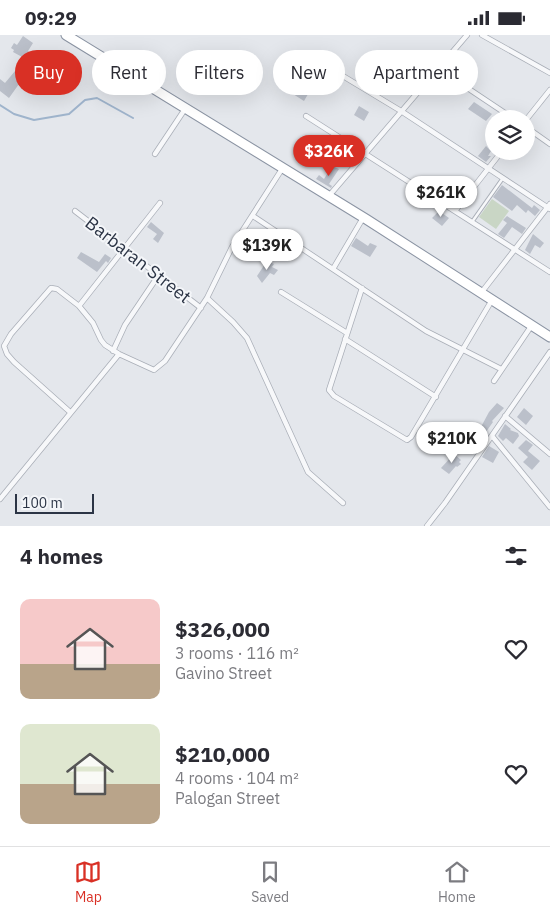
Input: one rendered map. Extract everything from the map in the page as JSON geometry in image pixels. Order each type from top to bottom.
[{"type":"highway","points":[[66,35],[363,217],[550,337]]},
{"type":"street","points":[[455,50],[467,35]]},
{"type":"street","points":[[482,35],[550,73]]},
{"type":"street","points":[[345,77],[402,111],[549,207],[481,293]]},
{"type":"street","points":[[534,110],[550,90]]},
{"type":"street","points":[[328,197],[364,153],[416,95]]},
{"type":"street","points":[[478,95],[500,110]]},
{"type":"street","points":[[155,154],[185,109]]},
{"type":"street","points":[[306,116],[550,272]]},
{"type":"street","points":[[535,133],[550,144]]},
{"type":"street","points":[[455,211],[495,160]]},
{"type":"street","points":[[70,412],[14,362],[7,354],[4,346],[51,288],[57,289],[79,305],[93,323],[101,340],[113,351],[154,370],[165,361],[201,308],[232,247],[282,169]]},
{"type":"street","points":[[79,305],[160,203]]},
{"type":"street","name":"Barbaran Street","points":[[75,211],[201,308]]},
{"type":"street","points":[[253,216],[426,331],[501,369]]},
{"type":"street","points":[[332,269],[363,217]]},
{"type":"street","points":[[113,351],[125,325],[158,276]]},
{"type":"street","points":[[362,288],[329,390],[334,396],[407,440],[412,437],[464,351],[492,300]]},
{"type":"street","points":[[281,292],[347,333]]},
{"type":"street","points":[[207,298],[247,338],[308,472],[343,503]]},
{"type":"street","points":[[494,381],[532,325]]},
{"type":"street","points":[[344,339],[436,397]]},
{"type":"street","points":[[427,526],[550,352]]},
{"type":"street","points":[[0,499],[119,354]]},
{"type":"street","points":[[505,416],[550,454]]},
{"type":"street","points":[[492,435],[550,507]]},
{"type":"lane","points":[[472,222],[503,178]]},
{"type":"green space","points":[[492,199],[509,211],[496,229],[479,217]]},
{"type":"building","points":[[23,36],[33,43],[29,50],[15,50],[15,53],[11,48],[14,43],[17,45]]},
{"type":"building","points":[[15,71],[15,90],[9,98],[0,91],[0,79],[5,83]]},
{"type":"building","points":[[295,95],[308,95],[304,101]]},
{"type":"building","points":[[474,102],[486,110],[485,120],[468,109]]},
{"type":"building","points":[[359,106],[369,112],[364,121],[354,115]]},
{"type":"building","points":[[485,147],[485,160],[488,160],[486,162],[478,156]]},
{"type":"building","points":[[332,166],[339,169],[329,184],[332,186],[331,188],[316,179],[319,175],[324,179]]},
{"type":"building","points":[[502,185],[532,208],[534,205],[540,210],[535,216],[528,210],[526,213],[517,205],[512,211],[493,197]]},
{"type":"building","points":[[439,211],[449,218],[442,226],[432,218]]},
{"type":"building","points":[[507,216],[526,228],[522,234],[512,227],[504,238],[498,234],[507,223],[503,220]]},
{"type":"building","points":[[151,222],[164,233],[158,243],[153,239],[157,234],[147,227]]},
{"type":"building","points":[[533,234],[544,243],[540,248],[535,245],[530,254],[525,250]]},
{"type":"building","points":[[356,238],[368,246],[370,243],[377,246],[370,257],[351,246]]},
{"type":"building","points":[[81,252],[99,262],[105,254],[111,258],[97,272],[77,258]]},
{"type":"building","points":[[267,261],[274,264],[272,267],[278,270],[274,275],[270,273],[262,283],[257,276]]},
{"type":"building","points":[[497,403],[504,408],[492,421],[481,439],[474,433]]},
{"type":"building","points":[[524,408],[533,416],[526,425],[517,417]]},
{"type":"building","points":[[505,424],[510,430],[518,433],[519,436],[513,444],[506,438],[503,441],[498,436]]},
{"type":"building","points":[[526,440],[533,445],[528,451],[540,461],[532,470],[523,462],[528,457],[518,448]]},
{"type":"building","points":[[489,446],[499,452],[493,463],[482,457]]},
{"type":"building","points":[[454,454],[461,460],[459,462],[461,464],[456,466],[449,474],[441,468]]},
{"type":"waterway","points":[[0,105],[14,114],[34,120],[69,114],[85,100],[97,98],[133,118]]}]
